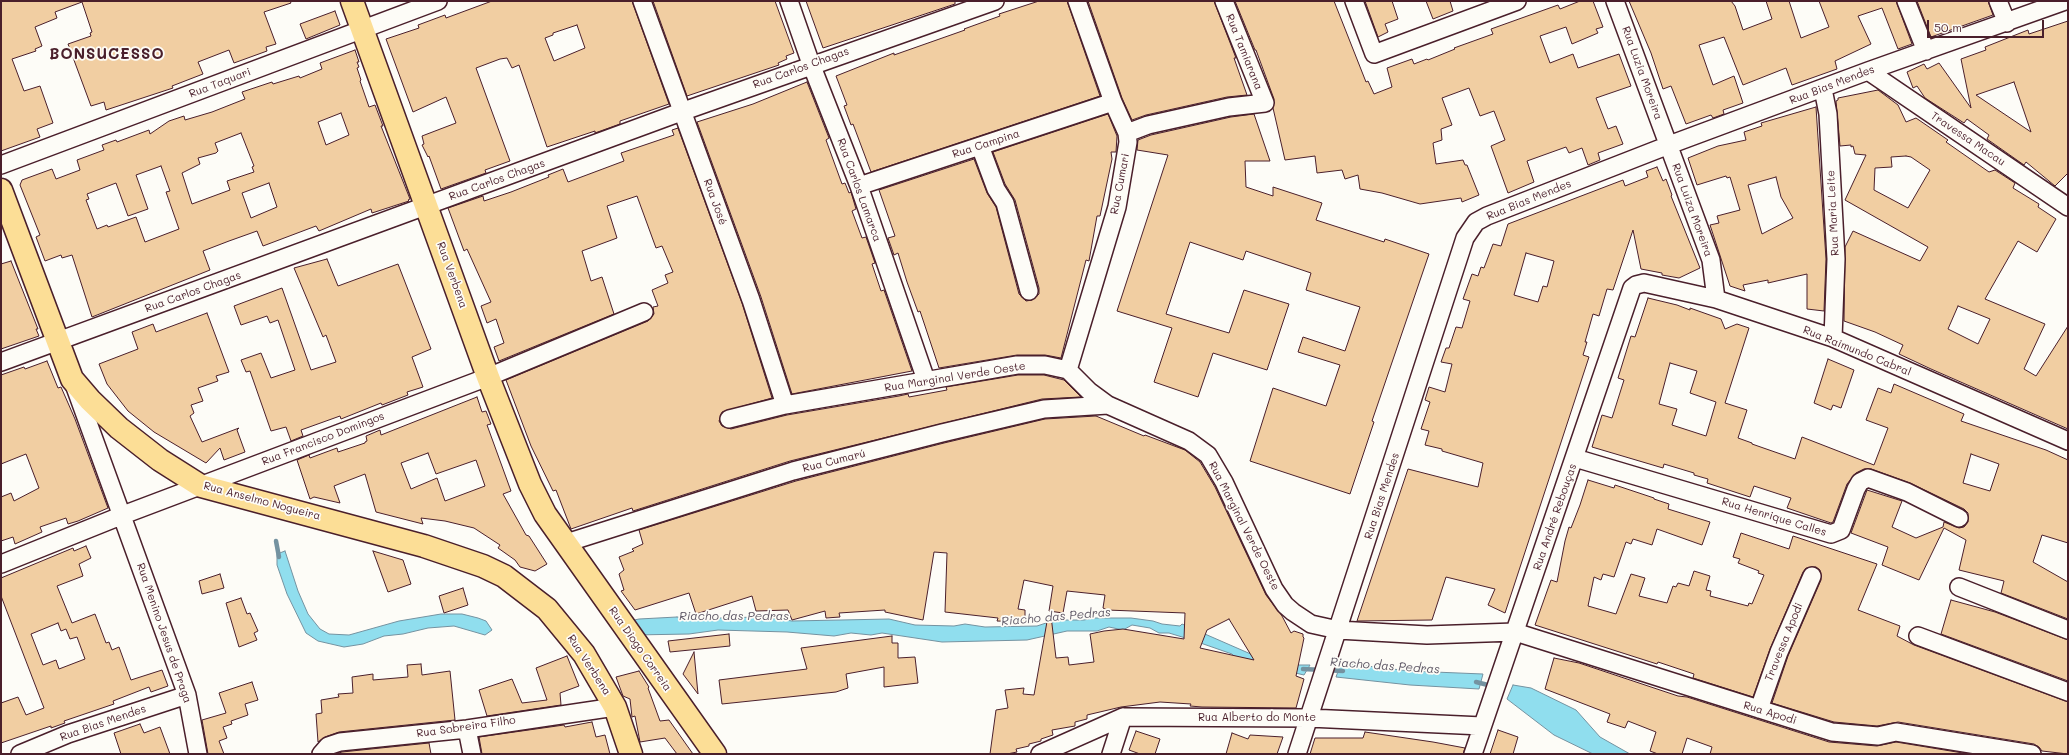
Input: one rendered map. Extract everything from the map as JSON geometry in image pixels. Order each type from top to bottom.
[{"type":"main road","name":"Rua Verbena","points":[[352,1],[488,377],[530,484],[545,514],[566,543]]},
{"type":"main road","name":"Rua Anselmo Nogueira","points":[[1,190],[72,379],[90,400],[119,428],[160,460],[201,486],[424,546],[483,566]]},
{"type":"main road","name":"Rua Diogo Correia","points":[[566,543],[715,754]]},
{"type":"main road","name":"Rua Verbena","points":[[483,566],[504,576],[547,609],[584,654],[615,707],[631,754]]},
{"type":"street","name":"Rua Taquari","points":[[1,165],[438,1]]},
{"type":"street","name":"Rua José","points":[[642,1],[681,112],[751,300],[785,405]]},
{"type":"street","name":"Rua Carlos Lamarca","points":[[790,1],[811,64],[859,186],[926,380]]},
{"type":"street","name":"Rua Carlos Chagas","points":[[1,362],[811,64],[995,1]]},
{"type":"street","points":[[1077,1],[1113,102],[1128,134]]},
{"type":"street","name":"Rua Tamiarana","points":[[1128,134],[1148,125],[1229,107],[1265,103],[1224,1]]},
{"type":"street","points":[[1354,1],[1374,54],[1517,1]]},
{"type":"street","name":"Rua Luzia Moreira","points":[[1615,1],[1669,145]]},
{"type":"street","points":[[1906,1],[1926,51]]},
{"type":"street","points":[[1998,1],[2008,23]]},
{"type":"street","name":"Rua Bias Mendes","points":[[1297,754],[1465,238],[1476,222],[1669,145],[1868,71],[2008,23],[2066,1]]},
{"type":"street","name":"Travessa Macau","points":[[1868,71],[2068,207]]},
{"type":"street","name":"Rua Maria Leite","points":[[1823,89],[1828,114],[1836,259],[1833,338]]},
{"type":"street","name":"Rua Campina","points":[[859,186],[1113,102]]},
{"type":"street","name":"Rua Cumari","points":[[1068,370],[1117,207],[1125,165],[1128,134]]},
{"type":"street","name":"Rua Luiza Moreira","points":[[1669,145],[1711,260],[1716,299]]},
{"type":"street","points":[[980,146],[996,189],[1005,202],[1029,291]]},
{"type":"street","name":"Rua Raimundo Cabral","points":[[1639,283],[1716,299],[1833,338],[2068,441]]},
{"type":"street","name":"Rua André Rebouças","points":[[1473,754],[1632,288],[1639,283]]},
{"type":"street","name":"Rua Francisco Domingos","points":[[1,564],[123,515],[488,377],[644,312]]},
{"type":"street","name":"Rua Marginal Verde Oeste","points":[[728,419],[785,405],[1017,365],[1045,365],[1068,370],[1089,391],[1108,405],[1189,442],[1208,455],[1224,482],[1274,589],[1285,604],[1311,624],[1338,630],[1427,635],[1515,632]]},
{"type":"street","name":"Rua Anselmo Nogueira","points":[[72,379],[123,515]]},
{"type":"street","name":"Rua Cumarú","points":[[566,543],[793,471],[942,433],[1044,409],[1108,405]]},
{"type":"street","name":"Rua Henrique Calles","points":[[1575,458],[1831,534],[1841,530],[1856,489],[1860,482],[1868,478],[1907,492],[1959,518]]},
{"type":"street","name":"Rua Menino Jesus de Praga","points":[[123,515],[187,695],[198,754]]},
{"type":"street","name":"Travessa Apodi","points":[[1759,709],[1779,652],[1812,576]]},
{"type":"street","points":[[1959,587],[2068,630]]},
{"type":"street","name":"Rua Apodi","points":[[1515,632],[1832,732],[1878,736],[1896,732],[2032,754]]},
{"type":"street","points":[[1918,636],[2068,692]]},
{"type":"street","name":"Rua Bias Mendes","points":[[20,754],[68,734],[187,695]]},
{"type":"street","name":"Rua Sobreira Filho","points":[[321,754],[328,746],[340,742],[467,729],[615,707]]},
{"type":"street","points":[[1111,754],[1123,717]]},
{"type":"street","name":"Rua Alberto do Monte","points":[[1040,754],[1123,717],[1309,718],[1482,726]]},
{"type":"street","points":[[467,729],[472,754]]},
{"type":"water","points":[[285,551],[298,591],[308,614],[320,629],[329,634],[349,635],[399,621],[441,614],[462,614],[478,618],[486,621],[492,630],[485,635],[454,626],[428,628],[403,634],[384,636],[363,644],[344,647],[318,641],[306,633],[287,594],[277,565],[277,554]]},
{"type":"water","points":[[677,617],[695,620],[732,617],[774,618],[792,621],[889,619],[915,625],[954,626],[965,624],[985,627],[1037,626],[1055,620],[1131,618],[1153,621],[1162,624],[1180,626],[1182,624],[1253,655],[1291,665],[1310,665],[1304,675],[1236,659],[1232,654],[1192,640],[1169,633],[1159,633],[1150,628],[1132,625],[1123,630],[1109,627],[1097,631],[1067,631],[1027,640],[942,642],[882,633],[871,635],[851,633],[834,636],[787,632],[718,630],[689,634],[634,635],[625,622],[639,619]]},
{"type":"water","points":[[1341,663],[1410,671],[1483,674],[1479,689],[1410,685],[1336,677]]},
{"type":"water","points":[[1513,685],[1531,688],[1576,710],[1600,737],[1630,754],[1593,754],[1554,735],[1507,699]]},
{"type":"building","points":[[1,1],[290,1],[291,3],[264,12],[276,44],[266,47],[267,51],[234,63],[229,50],[198,62],[203,74],[172,86],[173,88],[106,110],[104,102],[91,106],[68,44],[91,36],[90,33],[92,32],[82,2],[55,12],[57,18],[35,27],[42,46],[35,49],[36,51],[12,59],[24,91],[40,86],[53,123],[37,129],[40,137],[1,151]]},
{"type":"building","points":[[492,1],[632,1],[669,104],[620,121],[620,124],[595,133],[595,131],[547,147],[519,65],[512,68],[507,58],[500,59],[476,68],[510,161],[485,170],[486,173],[441,189],[429,156],[428,157],[422,145],[424,144],[422,136],[456,123],[446,97],[413,112],[386,39],[419,28],[418,25],[445,15],[446,18]],"holes":[[[577,25],[585,48],[554,61],[545,38],[553,35],[553,33]]]},
{"type":"building","points":[[653,1],[775,1],[794,53],[786,56],[787,59],[778,63],[779,65],[687,96]]},
{"type":"building","points":[[806,1],[955,1],[955,4],[823,48]]},
{"type":"building","points":[[1039,1],[1067,1],[1100,96],[871,172],[853,124],[851,125],[844,106],[847,105],[836,76],[894,53],[894,55],[965,30],[964,29],[1000,16],[999,14]]},
{"type":"building","points":[[1088,1],[1214,1],[1236,58],[1234,58],[1247,95],[1227,97],[1146,115],[1132,120],[1122,98]]},
{"type":"building","points":[[1235,1],[1334,1],[1366,82],[1368,81],[1374,94],[1392,87],[1387,68],[1412,59],[1414,64],[1427,59],[1428,60],[1455,49],[1454,48],[1493,34],[1491,29],[1558,5],[1560,9],[1580,1],[1593,1],[1603,27],[1596,29],[1598,33],[1572,44],[1566,27],[1540,36],[1550,63],[1573,54],[1578,68],[1619,54],[1631,86],[1596,98],[1608,129],[1616,126],[1623,144],[1598,153],[1600,160],[1588,165],[1582,148],[1569,153],[1566,147],[1527,161],[1534,182],[1508,193],[1491,146],[1505,140],[1494,111],[1480,116],[1469,88],[1442,98],[1452,125],[1441,129],[1442,140],[1433,143],[1436,164],[1463,160],[1465,165],[1467,165],[1479,195],[1462,202],[1461,198],[1420,204],[1382,193],[1360,189],[1358,175],[1345,179],[1342,170],[1317,173],[1315,156],[1285,160],[1273,108],[1274,99],[1256,50]]},
{"type":"building","points":[[1365,1],[1392,1],[1398,19],[1385,24],[1388,32],[1378,37]]},
{"type":"building","points":[[1426,1],[1450,1],[1453,11],[1433,19]]},
{"type":"building","points":[[1629,1],[1731,1],[1735,6],[1743,30],[1772,19],[1766,1],[1789,1],[1801,38],[1829,27],[1819,1],[1896,1],[1912,44],[1898,49],[1882,8],[1858,16],[1871,44],[1835,61],[1837,69],[1792,85],[1786,68],[1743,85],[1724,37],[1699,45],[1713,85],[1734,76],[1743,103],[1723,110],[1724,114],[1713,118],[1711,115],[1686,124],[1671,86],[1663,89],[1651,53]]},
{"type":"building","points":[[1917,1],[1988,1],[1993,15],[1931,37]]},
{"type":"building","points":[[335,11],[340,25],[306,39],[300,24]]},
{"type":"building","points":[[2068,21],[2068,173],[2055,186],[2026,162],[2024,165],[1987,139],[1989,135],[1967,119],[1964,123],[1925,98],[1917,86],[1913,88],[1907,72],[1924,64],[1927,69],[1939,63],[1971,108],[1961,59],[1986,50],[1985,47],[2028,30],[2029,34]],"holes":[[[2014,82],[2031,132],[1976,95]]]},
{"type":"building","points":[[355,50],[359,62],[357,62],[359,67],[357,68],[360,81],[369,107],[375,105],[383,126],[381,126],[410,199],[408,200],[409,201],[372,213],[371,209],[319,231],[316,226],[263,246],[257,231],[229,241],[203,251],[210,270],[92,317],[72,255],[62,258],[61,255],[45,261],[36,237],[40,235],[20,185],[22,180],[52,169],[56,179],[80,170],[77,160],[104,150],[102,145],[116,140],[117,142],[149,130],[150,134],[169,121],[184,116],[185,120],[212,112],[245,99],[242,92],[272,82],[273,84],[299,76],[300,78],[322,69],[320,63]],"holes":[[[341,113],[349,135],[326,145],[318,122]],[[241,133],[254,166],[252,167],[254,172],[227,181],[230,190],[192,204],[182,173],[200,164],[198,158],[216,153],[218,151],[215,143]],[[161,166],[170,191],[166,192],[179,229],[145,242],[136,217],[108,227],[107,225],[97,229],[86,200],[89,199],[87,194],[116,183],[128,216],[148,209],[136,175]],[[269,183],[277,207],[251,218],[242,193]]]},
{"type":"building","points":[[807,82],[829,138],[826,140],[842,184],[845,183],[849,193],[851,192],[856,209],[852,211],[862,238],[866,237],[875,263],[872,264],[881,291],[884,290],[912,371],[792,394],[761,297],[697,122],[753,104]]},
{"type":"building","points":[[1878,90],[1898,105],[1906,122],[1916,118],[1948,140],[1946,142],[1989,172],[1995,170],[2015,183],[2013,188],[2039,204],[2038,207],[2056,219],[2037,252],[2018,241],[1985,299],[2045,324],[2024,369],[2036,376],[2068,326],[2068,429],[1899,354],[1903,345],[1875,332],[1844,321],[1845,247],[1853,231],[1920,261],[1928,247],[1845,200],[1866,155],[1855,154],[1853,146],[1851,147],[1851,145],[1840,146],[1836,101],[1838,98]],"holes":[[[1891,157],[1911,157],[1930,170],[1908,208],[1874,190],[1875,168],[1892,167]],[[1958,306],[1990,319],[1978,344],[1948,329]]]},
{"type":"building","points":[[1816,107],[1826,259],[1824,311],[1807,309],[1807,274],[1768,283],[1768,280],[1743,285],[1745,291],[1730,286],[1710,225],[1719,223],[1717,216],[1740,210],[1730,177],[1727,178],[1726,176],[1697,185],[1688,158],[1718,146],[1746,140],[1744,132],[1762,126],[1761,123]],"holes":[[[1776,177],[1781,197],[1793,218],[1762,234],[1748,185]]]},
{"type":"building","points":[[1108,114],[1117,136],[1116,152],[1111,152],[1112,159],[1100,216],[1097,216],[1089,261],[1086,260],[1061,358],[1045,355],[1017,355],[939,368],[920,311],[918,312],[907,282],[898,253],[894,255],[888,238],[895,236],[879,190],[974,159],[987,193],[996,207],[1019,294],[1026,301],[1032,300],[1039,294],[1039,288],[1015,200],[1005,184],[993,152]]},
{"type":"building","points":[[1254,114],[1270,161],[1245,161],[1246,187],[1273,196],[1273,187],[1322,203],[1316,220],[1384,242],[1385,239],[1429,254],[1372,421],[1374,422],[1350,494],[1250,461],[1273,388],[1326,406],[1340,365],[1298,352],[1303,337],[1345,351],[1360,307],[1306,290],[1311,273],[1246,251],[1243,260],[1190,242],[1166,314],[1229,333],[1244,290],[1289,304],[1267,370],[1213,353],[1198,397],[1154,382],[1172,328],[1117,311],[1168,155],[1137,150],[1138,140],[1151,135],[1231,117]]},
{"type":"building","points":[[678,128],[742,303],[772,398],[722,412],[719,421],[722,426],[731,429],[787,415],[908,394],[909,397],[947,390],[946,387],[1018,375],[1044,375],[1064,380],[1081,397],[1042,399],[790,461],[633,511],[632,508],[571,529],[556,490],[553,491],[531,446],[506,380],[648,321],[654,314],[653,307],[658,306],[652,290],[668,283],[665,275],[673,272],[662,246],[656,248],[637,196],[607,206],[617,238],[582,251],[591,281],[602,277],[614,314],[499,361],[494,347],[504,343],[496,319],[487,323],[481,306],[491,302],[467,249],[464,251],[448,208],[483,196],[484,201],[511,192],[549,177],[548,175],[563,169],[568,182],[624,161],[621,153],[674,135],[672,130]]},
{"type":"building","points":[[1657,167],[1663,181],[1666,179],[1672,195],[1671,196],[1700,268],[1679,278],[1641,269],[1633,230],[1613,290],[1607,289],[1599,316],[1593,314],[1583,355],[1589,357],[1505,613],[1488,605],[1495,589],[1446,577],[1432,620],[1357,621],[1408,469],[1478,487],[1483,463],[1442,451],[1442,449],[1425,445],[1429,431],[1421,429],[1430,402],[1425,400],[1429,387],[1445,392],[1452,364],[1441,362],[1446,348],[1449,348],[1456,327],[1462,328],[1470,301],[1463,299],[1472,274],[1478,276],[1481,267],[1484,268],[1493,244],[1501,246],[1508,224],[1623,180],[1625,186],[1648,177],[1646,171]],"holes":[[[1526,253],[1554,261],[1547,287],[1543,286],[1538,302],[1514,295]]]},
{"type":"building","points":[[327,259],[338,286],[398,264],[431,349],[412,357],[423,387],[407,392],[408,395],[382,405],[381,403],[341,419],[340,416],[301,430],[303,436],[291,441],[286,427],[271,431],[250,371],[246,372],[241,360],[261,353],[271,378],[295,370],[278,320],[270,323],[267,316],[241,325],[234,306],[282,288],[311,370],[336,362],[326,335],[323,337],[294,268]]},
{"type":"building","points":[[11,261],[38,329],[36,329],[39,336],[1,349],[1,264]]},
{"type":"building","points":[[1648,298],[1677,305],[1690,310],[1690,308],[1721,319],[1725,329],[1737,324],[1749,328],[1725,403],[1747,410],[1738,438],[1795,459],[1802,437],[1874,465],[1888,428],[1866,420],[1878,388],[1891,393],[1894,384],[1964,414],[1961,421],[2046,450],[2068,460],[2068,543],[2042,535],[2033,562],[2068,582],[2068,619],[2001,593],[2004,581],[1959,570],[1966,540],[1944,528],[1919,580],[1882,565],[1888,547],[1851,533],[1867,490],[1902,501],[1892,527],[1916,538],[1943,527],[1944,522],[1959,528],[1964,527],[1968,522],[1968,513],[1964,509],[1910,483],[1871,469],[1864,469],[1856,473],[1847,484],[1833,522],[1831,523],[1787,508],[1791,498],[1754,486],[1750,497],[1707,483],[1708,479],[1694,475],[1694,473],[1664,464],[1663,468],[1592,447],[1602,415],[1612,418],[1624,380],[1618,378],[1631,336],[1635,337]],"holes":[[[1670,363],[1697,371],[1690,393],[1716,402],[1706,436],[1672,425],[1677,409],[1659,404]],[[1971,454],[1999,464],[1990,491],[1963,483]]]},
{"type":"building","points":[[207,313],[229,372],[216,376],[218,381],[198,388],[203,401],[191,405],[194,413],[190,416],[202,442],[239,428],[237,430],[245,452],[224,460],[220,448],[206,463],[154,432],[128,411],[107,384],[99,364],[138,349],[132,332],[153,324],[156,332]]},
{"type":"building","points":[[1828,359],[1854,370],[1841,408],[1833,405],[1831,410],[1814,403]]},
{"type":"building","points":[[47,361],[58,388],[61,387],[75,419],[108,508],[68,524],[66,518],[40,527],[42,532],[15,544],[13,537],[1,541],[1,497],[11,493],[14,501],[39,488],[26,454],[1,464],[1,375],[24,367],[25,369]]},
{"type":"building","points":[[477,397],[482,412],[486,411],[491,424],[487,425],[511,491],[503,494],[526,535],[529,536],[547,564],[535,571],[520,567],[515,560],[498,548],[500,545],[474,528],[445,521],[421,518],[423,524],[376,512],[365,474],[334,486],[340,503],[314,497],[310,499],[297,460],[309,455],[310,458],[337,448],[338,452],[365,443],[367,441],[366,436],[380,430],[381,435]],"holes":[[[428,453],[436,474],[476,460],[485,486],[445,501],[437,478],[411,489],[401,463]]]},
{"type":"building","points":[[1096,416],[1144,436],[1145,435],[1185,450],[1200,462],[1215,487],[1266,595],[1282,616],[1291,633],[1294,631],[1303,634],[1304,638],[1296,676],[1304,679],[1296,708],[1202,707],[1190,706],[1191,704],[1160,702],[1121,707],[1087,715],[1087,719],[1075,722],[1075,726],[1052,730],[1053,735],[1041,739],[1041,741],[1029,744],[1029,746],[1016,749],[1017,752],[1007,754],[990,754],[996,710],[1008,708],[1005,690],[1024,688],[1023,694],[1034,695],[1048,616],[1051,616],[1056,658],[1068,657],[1069,665],[1094,662],[1090,634],[1123,629],[1184,639],[1185,613],[1107,610],[1103,608],[1105,595],[1067,591],[1063,613],[1049,611],[1053,586],[1024,580],[1018,609],[1025,610],[1025,622],[997,621],[998,618],[945,612],[947,553],[934,552],[923,620],[885,612],[885,610],[839,613],[840,617],[826,618],[825,611],[792,620],[788,610],[756,611],[752,596],[696,614],[689,593],[635,610],[621,591],[624,590],[619,574],[624,570],[619,557],[634,551],[632,549],[643,544],[639,530],[796,481],[1045,419]],"holes":[[[1229,619],[1254,660],[1200,648],[1207,630]]]},
{"type":"building","points":[[1588,480],[1614,488],[1615,485],[1654,498],[1669,504],[1668,509],[1710,522],[1702,545],[1657,529],[1652,545],[1633,539],[1631,544],[1626,542],[1614,577],[1603,574],[1601,580],[1594,577],[1588,606],[1616,614],[1631,574],[1645,578],[1639,596],[1667,603],[1673,586],[1676,587],[1678,583],[1689,586],[1694,571],[1710,576],[1706,590],[1711,591],[1710,596],[1748,606],[1749,603],[1752,604],[1764,575],[1758,573],[1759,571],[1738,563],[1740,559],[1733,557],[1741,533],[1789,549],[1793,536],[1877,564],[1858,610],[1900,626],[1897,636],[1914,645],[2068,702],[2068,754],[2042,751],[2034,744],[1898,722],[1877,726],[1834,722],[1772,703],[1788,656],[1821,580],[1820,570],[1816,567],[1806,568],[1803,572],[1770,649],[1753,697],[1693,678],[1694,674],[1658,662],[1657,664],[1535,625],[1551,580],[1557,582],[1569,527],[1571,528]]},
{"type":"building","points":[[86,546],[91,558],[79,564],[83,576],[57,586],[72,623],[95,614],[106,643],[109,642],[112,650],[119,647],[131,680],[162,670],[168,686],[151,692],[149,687],[113,701],[114,704],[64,721],[65,723],[51,728],[51,726],[1,743],[1,703],[18,697],[26,715],[44,708],[1,596],[1,578],[73,548],[74,551]],"holes":[[[58,623],[61,631],[66,629],[70,639],[77,637],[85,659],[59,669],[56,660],[43,665],[31,634]]]},
{"type":"building","points":[[373,551],[403,560],[411,584],[388,592]]},
{"type":"building","points":[[220,574],[224,588],[202,594],[199,581]]},
{"type":"building","points":[[463,588],[468,605],[444,613],[439,596]]},
{"type":"building","points":[[241,598],[247,614],[250,613],[258,631],[254,633],[257,640],[239,647],[226,603]]},
{"type":"building","points":[[1951,600],[1995,612],[2068,640],[2068,681],[1941,634]]},
{"type":"building","points":[[729,634],[730,646],[670,652],[668,641]]},
{"type":"building","points":[[892,636],[892,643],[898,643],[898,658],[915,657],[918,683],[884,687],[884,667],[846,674],[848,688],[836,692],[722,704],[719,680],[807,669],[801,648]]},
{"type":"building","points":[[694,652],[698,694],[683,674]]},
{"type":"building","points":[[567,656],[579,686],[560,693],[561,705],[487,716],[479,690],[512,679],[522,703],[547,700],[536,668]]},
{"type":"building","points":[[1554,658],[1579,663],[1678,696],[1687,697],[1829,742],[1877,746],[1896,742],[1969,754],[1710,754],[1712,747],[1687,738],[1682,754],[1658,754],[1650,751],[1656,732],[1628,721],[1625,728],[1607,722],[1610,714],[1545,689]]},
{"type":"building","points":[[421,664],[422,675],[450,671],[455,720],[339,732],[325,737],[318,742],[316,714],[322,713],[321,700],[339,697],[338,694],[353,693],[352,677],[373,674],[373,680],[408,677],[407,665]]},
{"type":"building","points":[[639,671],[649,687],[648,688],[660,721],[669,720],[693,754],[677,754],[665,738],[640,742],[635,716],[632,717],[630,699],[623,696],[616,677]]},
{"type":"building","points":[[252,682],[258,700],[245,704],[248,715],[231,721],[232,724],[223,727],[227,738],[219,741],[224,754],[208,754],[202,720],[226,713],[219,693]]},
{"type":"building","points":[[592,722],[596,737],[605,735],[610,754],[482,754],[479,737],[564,725],[565,727]]},
{"type":"building","points":[[140,724],[144,733],[160,727],[170,754],[121,754],[114,733]]},
{"type":"building","points":[[1498,730],[1518,737],[1513,754],[1490,754]]},
{"type":"building","points":[[1136,731],[1160,739],[1155,754],[1140,754],[1129,750]]},
{"type":"building","points":[[1365,732],[1465,748],[1463,754],[1310,754],[1315,738],[1363,738]]},
{"type":"building","points":[[1232,733],[1248,739],[1250,735],[1283,737],[1277,754],[1226,754]]},
{"type":"building","points":[[429,743],[431,754],[336,754],[342,752]]},
{"type":"waterway","name":"Riacho das Pedras","points":[[276,541],[279,557]]},
{"type":"waterway","name":"Riacho das Pedras","points":[[1303,669],[1343,671]]},
{"type":"waterway","name":"Riacho das Pedras","points":[[1476,682],[1492,686]]},
{"type":"district","name":"BONSUCESSO","points":[[107,54]]}]
